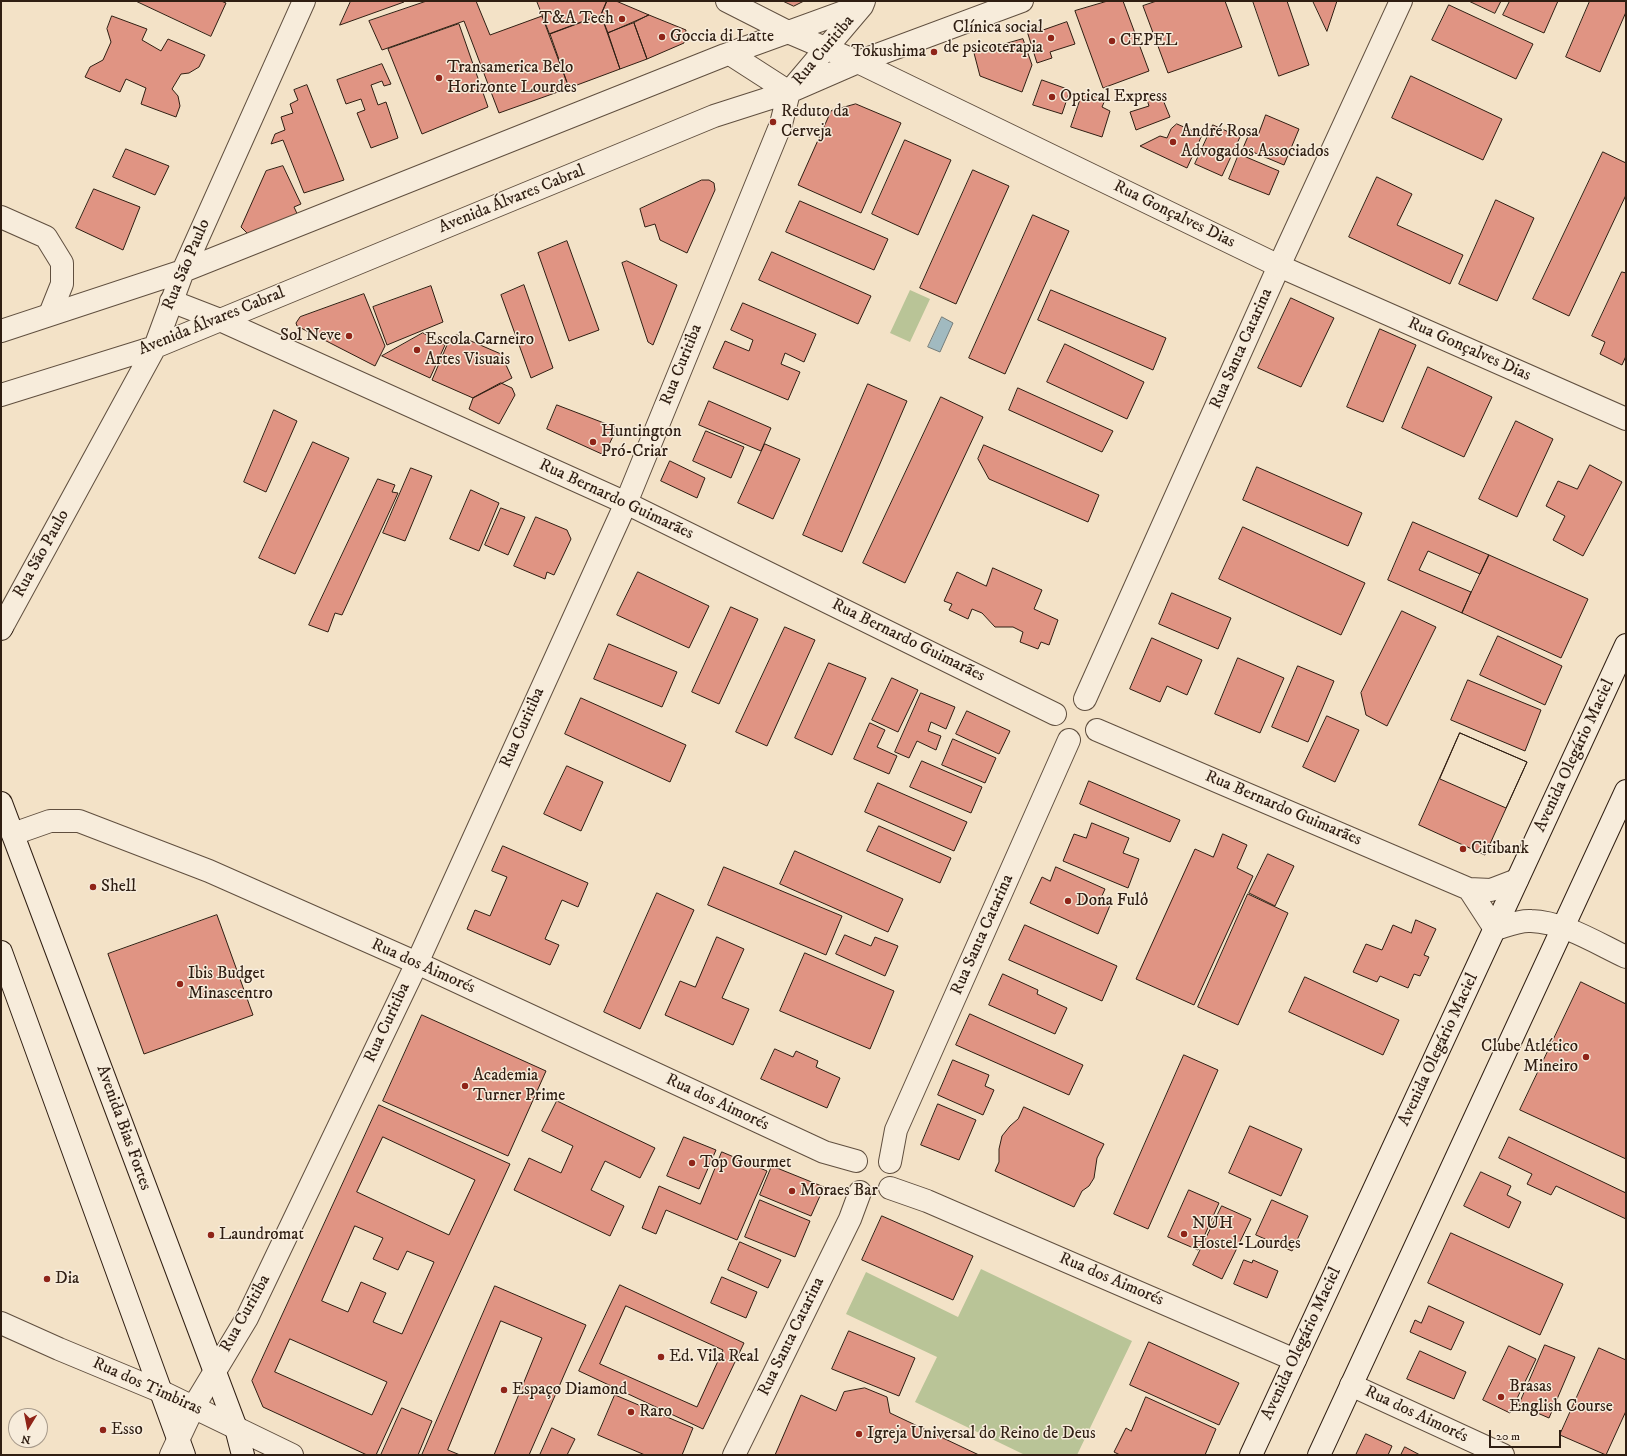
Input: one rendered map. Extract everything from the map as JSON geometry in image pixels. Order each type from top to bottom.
[{"type":"street","name":"Rua São Paulo","points":[[1,628],[155,348],[183,271],[304,1]]},
{"type":"street","name":"Rua Gonçalves Dias","points":[[727,1],[790,33],[827,47],[1279,266],[1626,419]]},
{"type":"street","name":"Avenida Álvares Cabral","points":[[1,395],[155,348],[714,116],[789,92],[858,62],[1022,1]]},
{"type":"street","name":"Rua Santa Catarina","points":[[1085,699],[1279,266],[1401,1]]},
{"type":"street","points":[[1,331],[183,271],[730,54],[790,33],[867,3]]},
{"type":"street","name":"Rua Curitiba","points":[[178,1450],[194,1406],[213,1371],[247,1318],[417,963],[626,503],[782,124],[789,92],[867,3]]},
{"type":"street","points":[[730,54],[789,92]]},
{"type":"street","points":[[1,217],[46,237],[62,262],[62,284],[50,314]]},
{"type":"street","name":"Rua Bernardo Guimarães","points":[[171,301],[220,320],[626,503],[1055,714]]},
{"type":"street","name":"Avenida Olegário Maciel","points":[[1251,1455],[1626,645]]},
{"type":"street","points":[[1072,698],[1085,699],[1095,706],[1099,718],[1097,730],[1088,739],[1076,742],[1069,740],[1064,737],[1056,727],[1055,714],[1061,704],[1072,698]]},
{"type":"street","name":"Rua Bernardo Guimarães","points":[[1097,730],[1469,889],[1491,890],[1517,880]]},
{"type":"street","name":"Rua Santa Catarina","points":[[888,1170],[896,1130],[1069,740]]},
{"type":"street","points":[[1319,1455],[1626,791]]},
{"type":"street","name":"Avenida Bias Fortes","points":[[1,802],[213,1371],[236,1428],[243,1455]]},
{"type":"street","name":"Rua dos Aimorés","points":[[13,834],[50,821],[79,821],[209,871],[417,963],[854,1167]]},
{"type":"street","points":[[1469,889],[1495,930],[1513,923],[1529,921],[1547,922],[1562,927],[1626,957]]},
{"type":"street","points":[[1,952],[160,1390],[178,1450]]},
{"type":"street","points":[[865,1154],[888,1170],[881,1194],[865,1194],[853,1183],[854,1167],[865,1154]]},
{"type":"street","name":"Rua dos Aimorés","points":[[888,1170],[927,1200],[1295,1360]]},
{"type":"street","name":"Rua Santa Catarina","points":[[734,1455],[850,1219],[865,1194]]},
{"type":"street","name":"Rua dos Timbiras","points":[[1,1323],[59,1349],[160,1390],[292,1455]]},
{"type":"street","name":"Rua dos Aimorés","points":[[1351,1385],[1503,1455]]},
{"type":"green space","points":[[910,290],[930,299],[910,342],[890,333]]},
{"type":"green space","points":[[981,1269],[1132,1341],[1077,1455],[1025,1455],[915,1402],[937,1357],[846,1314],[866,1272],[958,1317]]},
{"type":"water","points":[[942,317],[953,323],[940,352],[928,347]]},
{"type":"building","points":[[136,1],[221,1],[226,3],[211,36]]},
{"type":"building","points":[[351,1],[403,1],[404,2],[340,25]]},
{"type":"building","points":[[427,1],[476,1],[490,35],[542,16],[569,88],[499,113],[464,21],[382,50],[369,21]]},
{"type":"building","points":[[537,1],[607,1],[601,15],[550,34]]},
{"type":"building","name":"T&A Tech","points":[[607,1],[616,1],[649,15],[608,33],[601,15]]},
{"type":"building","points":[[783,1],[804,1],[794,6]]},
{"type":"building","name":"CEPEL","points":[[1108,1],[1123,1],[1149,71],[1103,88],[1075,11]]},
{"type":"building","points":[[1157,1],[1225,1],[1242,47],[1168,73],[1143,6]]},
{"type":"building","points":[[1253,1],[1287,1],[1309,65],[1279,76]]},
{"type":"building","points":[[1313,1],[1337,1],[1327,31]]},
{"type":"building","points":[[1469,1],[1501,1],[1495,13]]},
{"type":"building","points":[[1510,1],[1558,1],[1544,33],[1503,15]]},
{"type":"building","points":[[1590,1],[1626,1],[1626,12],[1600,72],[1566,57]]},
{"type":"building","points":[[1449,5],[1533,44],[1516,79],[1432,40]]},
{"type":"building","points":[[601,15],[620,69],[569,88],[550,34]]},
{"type":"building","name":"Goccia di Latte","points":[[649,15],[686,30],[684,43],[647,59],[634,23]]},
{"type":"building","points":[[112,16],[147,29],[142,40],[161,51],[168,39],[205,55],[199,67],[189,73],[181,74],[172,89],[178,96],[180,106],[176,117],[141,104],[146,88],[126,79],[120,92],[85,77],[90,67],[103,60],[111,42],[107,29]]},
{"type":"building","name":"Clínica social de psicoterapia","points":[[1067,22],[1075,44],[1050,52],[1052,58],[1037,63],[1027,31],[1041,26],[1042,30]]},
{"type":"building","points":[[634,23],[647,59],[620,69],[608,33]]},
{"type":"building","name":"Transamerica Belo Horizonte Lourdes","points":[[459,24],[488,107],[422,134],[388,49]]},
{"type":"building","points":[[1023,39],[1032,65],[1022,92],[980,76],[974,53]]},
{"type":"building","points":[[382,64],[391,84],[384,86],[382,81],[371,85],[378,105],[386,102],[398,138],[371,148],[357,113],[365,110],[361,99],[346,104],[337,80]]},
{"type":"building","points":[[1411,76],[1502,119],[1483,160],[1392,118]]},
{"type":"building","name":"Optical Express","points":[[1042,80],[1070,90],[1062,114],[1033,105]]},
{"type":"building","points":[[307,85],[344,180],[304,193],[283,140],[271,144],[275,134],[285,130],[281,117],[293,113],[290,104],[298,100],[294,90]]},
{"type":"building","points":[[1083,92],[1105,100],[1102,107],[1110,111],[1102,137],[1071,127]]},
{"type":"building","points":[[1161,95],[1170,117],[1136,130],[1130,112],[1149,106],[1147,100]]},
{"type":"building","points":[[856,104],[901,123],[861,213],[798,185],[831,111]]},
{"type":"building","points":[[1266,115],[1299,129],[1284,165],[1243,148],[1249,134],[1257,137]]},
{"type":"building","name":"André Rosa Advogados Associados","points":[[1177,124],[1202,135],[1187,168],[1140,146],[1160,136],[1167,138],[1171,129]]},
{"type":"building","points":[[1213,125],[1240,137],[1222,176],[1195,164]]},
{"type":"building","points":[[905,140],[951,160],[918,235],[872,214]]},
{"type":"building","points":[[126,149],[169,166],[155,195],[113,177]]},
{"type":"building","points":[[1603,152],[1626,163],[1626,195],[1569,316],[1533,299]]},
{"type":"building","points":[[1239,154],[1279,171],[1269,195],[1229,179]]},
{"type":"building","points":[[283,166],[301,204],[294,207],[300,220],[249,235],[241,227],[266,171]]},
{"type":"building","points":[[973,170],[1009,186],[956,304],[920,288]]},
{"type":"building","points":[[1377,177],[1412,194],[1397,225],[1463,255],[1450,284],[1349,237]]},
{"type":"building","points":[[702,180],[709,180],[714,183],[715,190],[687,253],[660,240],[655,224],[645,227],[640,209]]},
{"type":"building","points":[[94,189],[140,207],[123,250],[76,228]]},
{"type":"building","points":[[1496,200],[1534,218],[1497,301],[1459,284]]},
{"type":"building","points":[[800,201],[888,239],[874,270],[786,232]]},
{"type":"building","points":[[1033,215],[1069,231],[1005,374],[969,358]]},
{"type":"building","points":[[567,241],[599,330],[569,341],[538,253]]},
{"type":"building","points":[[772,252],[871,296],[858,324],[759,280]]},
{"type":"building","points":[[627,261],[677,285],[653,345],[648,342],[622,263]]},
{"type":"building","points":[[1622,272],[1626,273],[1626,356],[1622,365],[1600,354],[1605,342],[1592,336]]},
{"type":"building","points":[[524,285],[553,368],[531,378],[501,295]]},
{"type":"building","points":[[431,286],[443,322],[387,345],[373,307]]},
{"type":"building","points":[[1051,290],[1166,338],[1153,370],[1038,320]]},
{"type":"building","name":"Sol Neve","points":[[364,294],[385,346],[375,366],[297,326],[296,323],[300,317]]},
{"type":"building","points":[[1291,298],[1334,318],[1301,387],[1258,368]]},
{"type":"building","points":[[743,303],[816,334],[804,362],[785,353],[781,364],[800,372],[788,400],[713,368],[725,341],[749,351],[753,340],[731,330]]},
{"type":"building","points":[[1380,329],[1416,345],[1383,422],[1347,407]]},
{"type":"building","name":"Escola Carneiro Artes Visuais","points":[[423,333],[445,345],[430,378],[382,356]]},
{"type":"building","points":[[457,335],[501,354],[512,378],[473,398],[432,380],[450,338]]},
{"type":"building","points":[[1065,344],[1144,382],[1127,419],[1047,382]]},
{"type":"building","points":[[1428,367],[1492,397],[1464,457],[1402,428]]},
{"type":"building","points":[[501,383],[512,388],[515,395],[499,424],[469,409],[473,398]]},
{"type":"building","points":[[868,384],[907,401],[842,552],[803,535]]},
{"type":"building","points":[[1018,388],[1113,431],[1102,452],[1009,410]]},
{"type":"building","points":[[941,397],[983,417],[905,583],[863,563]]},
{"type":"building","points":[[709,401],[771,428],[761,451],[699,425]]},
{"type":"building","name":"Huntington Pró-Criar","points":[[557,405],[617,428],[604,455],[547,429]]},
{"type":"building","points":[[274,410],[297,421],[266,492],[244,482]]},
{"type":"building","points":[[1516,421],[1553,439],[1517,517],[1479,499]]},
{"type":"building","points":[[706,431],[744,447],[731,478],[693,461]]},
{"type":"building","points":[[313,442],[349,458],[295,574],[259,558]]},
{"type":"building","points":[[765,444],[800,459],[773,519],[738,503]]},
{"type":"building","points":[[984,445],[1099,495],[1088,522],[989,479],[978,459]]},
{"type":"building","points":[[670,461],[705,478],[697,498],[661,481]]},
{"type":"building","points":[[1590,465],[1622,482],[1583,556],[1553,540],[1565,516],[1546,506],[1558,481],[1577,489]]},
{"type":"building","points":[[1257,467],[1362,513],[1348,546],[1243,500]]},
{"type":"building","points":[[411,468],[432,476],[405,541],[383,533]]},
{"type":"building","points":[[378,479],[395,485],[392,492],[398,493],[342,615],[335,613],[328,632],[309,625]]},
{"type":"building","points":[[471,490],[499,503],[479,551],[450,539]]},
{"type":"building","points":[[501,508],[525,517],[508,555],[485,545]]},
{"type":"building","points":[[536,517],[567,530],[571,539],[554,575],[547,572],[545,579],[514,566]]},
{"type":"building","points":[[1413,522],[1489,555],[1480,574],[1428,551],[1419,570],[1471,592],[1462,613],[1388,580]]},
{"type":"building","points":[[1243,527],[1365,583],[1341,635],[1219,579]]},
{"type":"building","points":[[1489,555],[1588,599],[1561,658],[1462,613]]},
{"type":"building","points":[[993,568],[1042,590],[1034,609],[1058,620],[1049,645],[1041,642],[1038,649],[1020,642],[1023,632],[1013,627],[995,627],[982,613],[972,609],[968,619],[949,610],[952,604],[944,601],[957,572],[986,586]]},
{"type":"building","points":[[638,572],[709,606],[689,648],[617,615]]},
{"type":"building","points":[[1172,593],[1231,618],[1218,649],[1159,624]]},
{"type":"building","points":[[731,607],[758,619],[719,704],[692,692]]},
{"type":"building","points":[[1402,611],[1436,627],[1387,726],[1366,715],[1361,693]]},
{"type":"building","points":[[785,627],[815,640],[767,746],[736,732]]},
{"type":"building","points":[[1498,636],[1562,666],[1545,705],[1480,675]]},
{"type":"building","points":[[1152,638],[1202,660],[1187,695],[1167,686],[1160,702],[1130,689]]},
{"type":"building","points":[[609,644],[677,672],[662,707],[594,679]]},
{"type":"building","points":[[1238,658],[1284,678],[1260,733],[1215,714]]},
{"type":"building","points":[[829,663],[866,678],[832,755],[795,738]]},
{"type":"building","points":[[1298,666],[1334,681],[1308,742],[1272,727]]},
{"type":"building","points":[[892,678],[918,690],[898,732],[872,720]]},
{"type":"building","points":[[1468,680],[1541,710],[1525,751],[1451,720]]},
{"type":"building","points":[[921,693],[955,707],[946,729],[931,722],[928,731],[941,736],[936,750],[917,741],[909,758],[895,752]]},
{"type":"building","points":[[581,698],[686,745],[670,782],[565,734]]},
{"type":"building","points":[[967,711],[1010,731],[999,754],[956,734]]},
{"type":"building","points":[[1327,716],[1359,730],[1335,782],[1303,767]]},
{"type":"building","points":[[870,723],[885,730],[877,747],[897,756],[889,774],[854,759]]},
{"type":"building","points":[[1460,733],[1527,762],[1485,855],[1419,825]]},
{"type":"building","points":[[1460,733],[1527,762],[1506,808],[1440,779]]},
{"type":"building","points":[[953,739],[996,758],[985,783],[942,765]]},
{"type":"building","points":[[922,761],[982,787],[971,813],[910,787]]},
{"type":"building","points":[[567,766],[603,782],[581,831],[544,814]]},
{"type":"building","points":[[1089,781],[1180,820],[1170,842],[1080,804]]},
{"type":"building","points":[[878,783],[967,822],[954,851],[865,812]]},
{"type":"building","points":[[1092,823],[1129,838],[1123,853],[1139,859],[1128,888],[1063,861],[1074,834],[1086,838]]},
{"type":"building","points":[[879,826],[951,858],[940,883],[867,851]]},
{"type":"building","points":[[1223,834],[1247,845],[1237,868],[1253,876],[1194,1005],[1136,979],[1195,849],[1213,857]]},
{"type":"building","points":[[503,846],[588,883],[578,907],[562,900],[545,939],[559,945],[550,965],[467,929],[475,910],[490,916],[507,877],[492,871]]},
{"type":"building","points":[[795,851],[903,899],[888,932],[780,884]]},
{"type":"building","points":[[1268,854],[1294,866],[1275,906],[1249,893]]},
{"type":"building","points":[[724,867],[842,916],[826,955],[708,905]]},
{"type":"building","name":"Dona Fulô","points":[[1056,867],[1105,889],[1101,898],[1111,903],[1098,934],[1030,903],[1042,877],[1050,881]]},
{"type":"building","points":[[657,893],[694,910],[640,1029],[604,1012]]},
{"type":"building","points":[[1248,894],[1288,913],[1238,1025],[1198,1007]]},
{"type":"building","name":"Ibis Budget Minascentro","points":[[217,915],[253,1015],[144,1054],[108,954]]},
{"type":"building","points":[[1416,920],[1436,929],[1424,955],[1429,957],[1420,976],[1414,974],[1408,988],[1380,976],[1377,982],[1353,972],[1366,944],[1382,950],[1393,925],[1411,933]]},
{"type":"building","points":[[1025,925],[1117,966],[1102,1001],[1009,960]]},
{"type":"building","points":[[845,935],[871,946],[875,937],[898,946],[885,976],[836,954]]},
{"type":"building","points":[[717,937],[744,949],[722,998],[749,1009],[733,1045],[665,1015],[680,981],[695,987]]},
{"type":"building","points":[[805,953],[894,991],[870,1049],[780,1011]]},
{"type":"building","points":[[1003,974],[1038,990],[1037,994],[1067,1008],[1055,1034],[989,1005]]},
{"type":"building","points":[[1305,977],[1399,1020],[1383,1055],[1289,1012]]},
{"type":"building","name":"Clube Atlético Mineiro","points":[[1581,982],[1626,1004],[1626,1159],[1520,1110]]},
{"type":"building","points":[[970,1014],[1083,1065],[1069,1095],[956,1045]]},
{"type":"building","name":"Academia Turner Prime","points":[[422,1015],[546,1071],[508,1156],[383,1101]]},
{"type":"building","points":[[775,1049],[793,1057],[796,1051],[818,1061],[816,1067],[840,1078],[827,1108],[761,1079]]},
{"type":"building","points":[[1184,1055],[1218,1070],[1148,1229],[1114,1214]]},
{"type":"building","points":[[953,1060],[989,1075],[985,1086],[994,1090],[983,1115],[938,1095]]},
{"type":"building","points":[[557,1101],[655,1148],[640,1178],[605,1161],[591,1190],[624,1206],[610,1236],[514,1190],[529,1158],[561,1173],[573,1146],[542,1131]]},
{"type":"building","points":[[938,1104],[976,1120],[959,1160],[921,1145]]},
{"type":"building","points":[[379,1105],[510,1164],[376,1455],[367,1455],[263,1407],[252,1381]]},
{"type":"building","points":[[1024,1107],[1104,1144],[1097,1158],[1094,1178],[1089,1186],[1082,1191],[1074,1207],[995,1171],[999,1162],[999,1149],[1002,1136],[1018,1119]]},
{"type":"building","points":[[1250,1126],[1302,1149],[1281,1196],[1229,1173]]},
{"type":"building","points":[[383,1137],[475,1180],[449,1235],[357,1192]]},
{"type":"building","name":"Top Gourmet","points":[[684,1137],[716,1150],[699,1189],[667,1176]]},
{"type":"building","points":[[1509,1137],[1626,1193],[1626,1219],[1556,1186],[1551,1195],[1527,1184],[1532,1174],[1499,1158]]},
{"type":"building","points":[[722,1152],[767,1171],[737,1240],[666,1210],[656,1234],[642,1228],[659,1186],[700,1204]]},
{"type":"building","name":"Moraes Bar","points":[[772,1166],[824,1187],[811,1216],[760,1195]]},
{"type":"building","points":[[1481,1172],[1511,1186],[1507,1195],[1521,1202],[1509,1228],[1464,1206]]},
{"type":"building","points":[[1189,1190],[1219,1203],[1198,1250],[1168,1237]]},
{"type":"building","points":[[760,1200],[810,1221],[795,1257],[745,1237]]},
{"type":"building","points":[[1272,1200],[1308,1216],[1292,1251],[1256,1235]]},
{"type":"building","points":[[1222,1206],[1251,1219],[1222,1279],[1193,1265]]},
{"type":"building","points":[[882,1216],[973,1256],[953,1300],[862,1260]]},
{"type":"building","points":[[355,1226],[383,1238],[373,1259],[398,1270],[407,1251],[434,1262],[402,1334],[373,1322],[386,1293],[361,1282],[348,1312],[322,1301]]},
{"type":"building","points":[[1451,1233],[1563,1284],[1540,1335],[1428,1283]]},
{"type":"building","points":[[740,1242],[781,1260],[768,1288],[728,1270]]},
{"type":"building","points":[[1244,1260],[1252,1263],[1253,1260],[1278,1271],[1267,1298],[1234,1284]]},
{"type":"building","points":[[722,1277],[757,1292],[746,1318],[711,1303]]},
{"type":"building","name":"Ed. Vila Real","points":[[620,1285],[744,1343],[703,1429],[579,1371]]},
{"type":"building","name":"Espaço Diamond","points":[[495,1286],[586,1325],[529,1455],[422,1455]]},
{"type":"building","points":[[626,1306],[723,1350],[697,1407],[600,1364]]},
{"type":"building","points":[[1429,1306],[1464,1322],[1451,1350],[1410,1332],[1415,1320],[1421,1323]]},
{"type":"building","points":[[501,1321],[542,1338],[494,1455],[460,1455],[448,1450]]},
{"type":"building","points":[[849,1331],[915,1358],[899,1396],[832,1369]]},
{"type":"building","points":[[290,1339],[387,1382],[372,1415],[275,1372]]},
{"type":"building","points":[[1149,1342],[1239,1383],[1219,1425],[1130,1385]]},
{"type":"building","points":[[1545,1345],[1575,1357],[1549,1418],[1519,1405]]},
{"type":"building","points":[[1509,1346],[1536,1359],[1510,1413],[1483,1400]]},
{"type":"building","points":[[1599,1348],[1626,1360],[1626,1411],[1606,1455],[1560,1435]]},
{"type":"building","points":[[1420,1351],[1466,1372],[1454,1399],[1407,1379]]},
{"type":"building","name":"Igreja Universal do Reino de Deus","points":[[865,1388],[887,1397],[890,1413],[979,1455],[775,1455],[801,1395],[836,1411],[844,1392]]},
{"type":"building","name":"Raro","points":[[615,1395],[693,1428],[682,1455],[645,1455],[598,1435]]},
{"type":"building","points":[[1146,1397],[1216,1429],[1205,1455],[1120,1455],[1114,1452],[1126,1428],[1131,1431]]},
{"type":"building","points":[[402,1408],[432,1421],[418,1455],[381,1455]]},
{"type":"building","points":[[552,1428],[575,1439],[567,1455],[540,1455]]},
{"type":"building","points":[[1366,1434],[1392,1446],[1388,1455],[1356,1455]]},
{"type":"building","points":[[1405,1447],[1420,1455],[1401,1455]]},
{"type":"place","name":"T&A Tech","points":[[622,19]]},
{"type":"place","name":"Goccia di Latte","points":[[662,37]]},
{"type":"place","name":"Clínica social de psicoterapia","points":[[1051,38]]},
{"type":"place","name":"CEPEL","points":[[1112,41]]},
{"type":"place","name":"Tokushima","points":[[934,52]]},
{"type":"place","name":"Transamerica Belo Horizonte Lourdes","points":[[439,78]]},
{"type":"place","name":"Optical Express","points":[[1052,97]]},
{"type":"place","name":"Reduto da Cerveja","points":[[773,122]]},
{"type":"place","name":"André Rosa Advogados Associados","points":[[1173,142]]},
{"type":"place","name":"Sol Neve","points":[[349,336]]},
{"type":"place","name":"Escola Carneiro Artes Visuais","points":[[417,350]]},
{"type":"place","name":"Huntington Pró-Criar","points":[[593,442]]},
{"type":"place","name":"Citibank","points":[[1463,849]]},
{"type":"place","name":"Shell","points":[[93,887]]},
{"type":"place","name":"Dona Fulô","points":[[1068,901]]},
{"type":"place","name":"Ibis Budget Minascentro","points":[[180,984]]},
{"type":"place","name":"Clube Atlético Mineiro","points":[[1586,1057]]},
{"type":"place","name":"Academia Turner Prime","points":[[465,1086]]},
{"type":"place","name":"Top Gourmet","points":[[692,1163]]},
{"type":"place","name":"Moraes Bar","points":[[792,1191]]},
{"type":"place","name":"NUH Hostel-Lourdes","points":[[1184,1234]]},
{"type":"place","name":"Laundromat","points":[[211,1235]]},
{"type":"place","name":"Dia","points":[[47,1279]]},
{"type":"place","name":"Ed. Vila Real","points":[[661,1357]]},
{"type":"place","name":"Espaço Diamond","points":[[504,1390]]},
{"type":"place","name":"Brasas English Course","points":[[1501,1397]]},
{"type":"place","name":"Raro","points":[[631,1412]]},
{"type":"place","name":"Esso","points":[[103,1430]]},
{"type":"place","name":"Igreja Universal do Reino de Deus","points":[[859,1434]]}]
